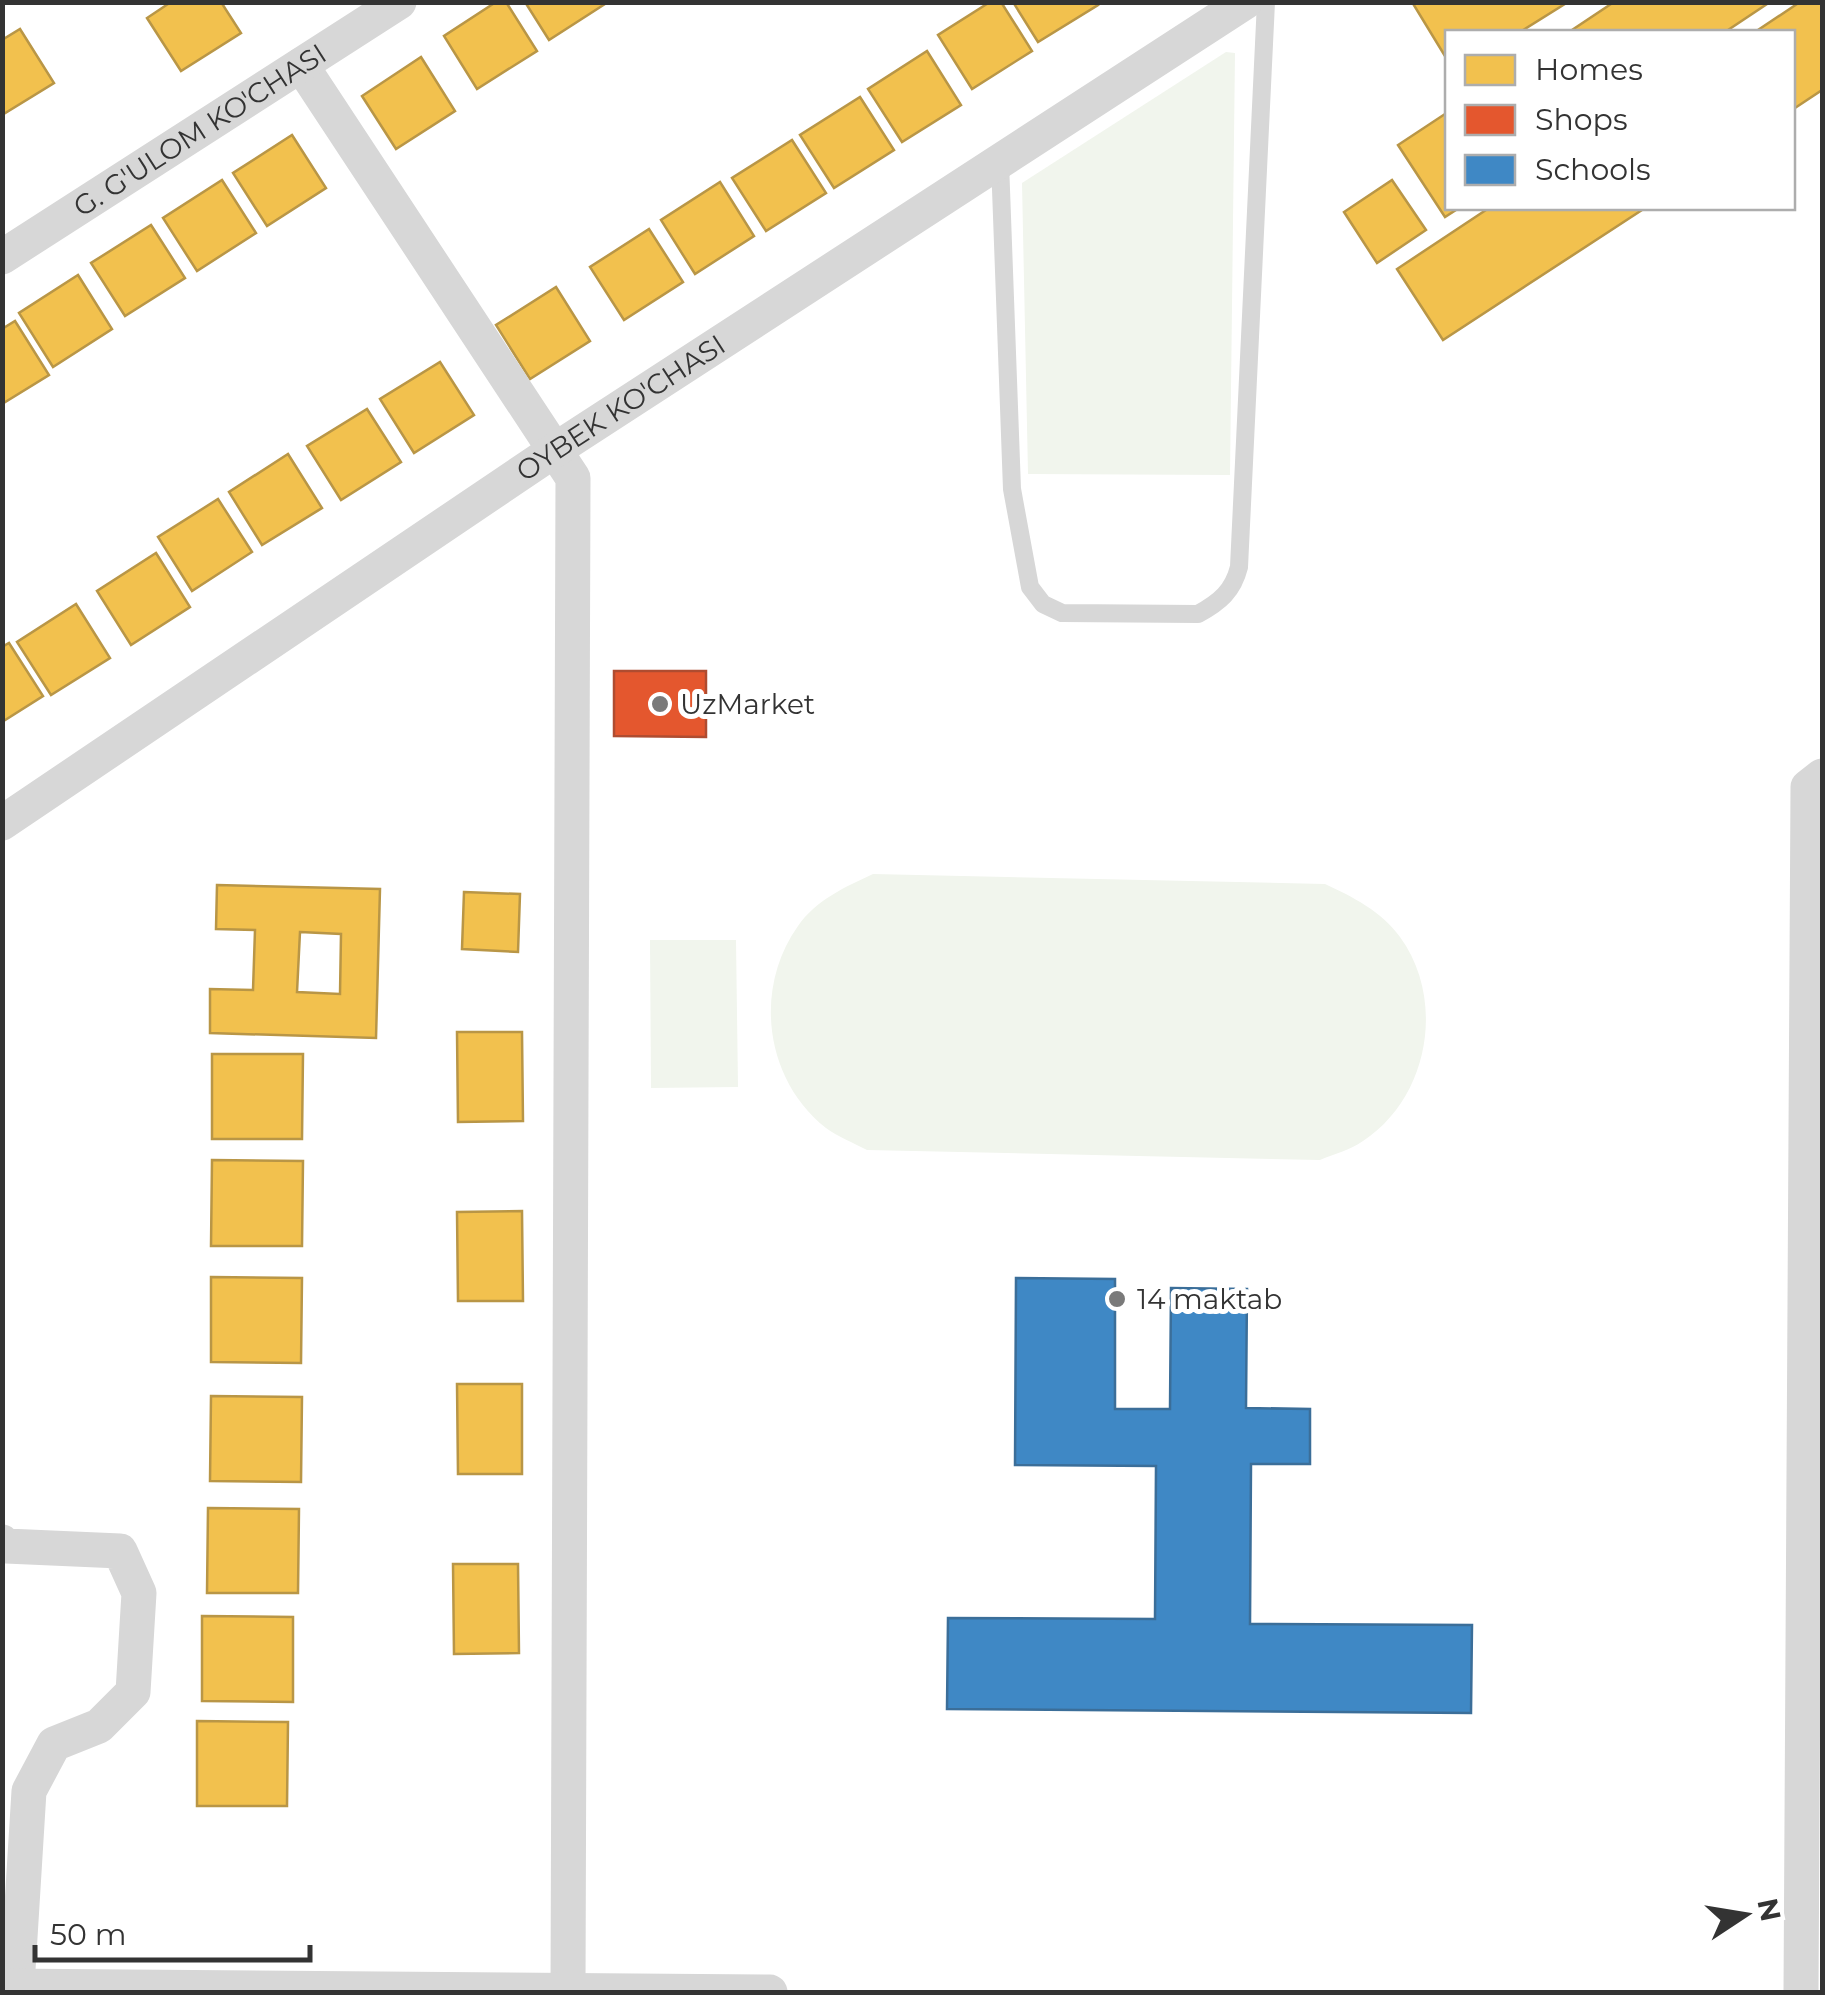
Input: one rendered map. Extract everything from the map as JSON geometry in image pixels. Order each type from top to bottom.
[{"type":"street","name":"G. G'ULOM KO'CHASI","points":[[2,258],[399,2]]},
{"type":"street","name":"OYBEK KO'CHASI","points":[[2,823],[555,450],[1245,2]]},
{"type":"street","points":[[301,65],[573,478],[568,1991]]},
{"type":"street","points":[[1800,1992],[1808,786],[1822,776]]},
{"type":"street","points":[[2,1542],[6,1546],[120,1552],[139,1593],[133,1692],[99,1726],[54,1744],[28,1791],[10,1986],[64,1990],[770,1992]]},
{"type":"lane","points":[[1000,162],[1012,489],[1030,587],[1043,604],[1062,614],[1198,614],[1217,603],[1234,585],[1239,567],[1266,2]]},
{"type":"shaded area","points":[[1226,52],[1235,53],[1230,475],[1028,474],[1022,183]]},
{"type":"shaded area","points":[[873,874],[1325,884],[1375,912],[1400,937],[1414,962],[1423,989],[1426,1018],[1416,1074],[1403,1100],[1385,1122],[1358,1144],[1320,1160],[867,1150],[826,1128],[805,1108],[778,1060],[771,1005],[784,951],[805,917],[842,889]]},
{"type":"shaded area","points":[[650,940],[736,940],[738,1087],[651,1088]]},
{"type":"building: Homes","points":[[171,2],[221,2],[241,33],[181,71],[147,18]]},
{"type":"building: Homes","points":[[496,2],[506,2],[537,51],[477,89],[444,36]]},
{"type":"building: Homes","points":[[525,2],[608,2],[549,40]]},
{"type":"building: Homes","points":[[990,2],[1001,2],[1032,51],[972,89],[938,35]]},
{"type":"building: Homes","points":[[1013,2],[1096,2],[1098,5],[1038,42]]},
{"type":"building: Homes","points":[[1412,2],[1568,2],[1523,30],[1445,30],[1445,56]]},
{"type":"building: Homes","points":[[1614,2],[1770,2],[1728,30],[1572,30]]},
{"type":"building: Homes","points":[[1800,2],[1822,2],[1822,90],[1795,108],[1795,30],[1758,30]]},
{"type":"building: Homes","points":[[20,29],[54,83],[2,115],[2,40]]},
{"type":"building: Homes","points":[[927,51],[961,105],[902,142],[868,89]]},
{"type":"building: Homes","points":[[421,57],[455,111],[396,149],[362,96]]},
{"type":"building: Homes","points":[[860,97],[894,150],[834,188],[800,135]]},
{"type":"building: Homes","points":[[1445,114],[1445,210],[1456,210],[1445,217],[1398,145]]},
{"type":"building: Homes","points":[[292,135],[326,188],[267,226],[233,173]]},
{"type":"building: Homes","points":[[792,140],[826,193],[766,231],[732,178]]},
{"type":"building: Homes","points":[[222,180],[256,233],[197,271],[163,218]]},
{"type":"building: Homes","points":[[1392,180],[1426,230],[1377,263],[1344,212]]},
{"type":"building: Homes","points":[[720,182],[754,236],[695,274],[661,220]]},
{"type":"building: Homes","points":[[1486,210],[1642,210],[1443,340],[1397,269]]},
{"type":"building: Homes","points":[[151,225],[185,278],[125,316],[91,263]]},
{"type":"building: Homes","points":[[649,229],[683,282],[624,320],[590,267]]},
{"type":"building: Homes","points":[[78,275],[112,329],[53,367],[19,313]]},
{"type":"building: Homes","points":[[556,287],[590,341],[530,379],[496,325]]},
{"type":"building: Homes","points":[[15,321],[49,375],[2,404],[2,329]]},
{"type":"building: Homes","points":[[440,362],[474,415],[414,453],[380,399]]},
{"type":"building: Homes","points":[[367,409],[401,462],[341,500],[307,446]]},
{"type":"building: Homes","points":[[288,454],[322,508],[262,545],[229,492]]},
{"type":"building: Homes","points":[[218,499],[252,552],[192,591],[158,537]]},
{"type":"building: Homes","points":[[156,553],[190,607],[131,645],[97,591]]},
{"type":"building: Homes","points":[[76,604],[110,658],[51,695],[17,642]]},
{"type":"building: Homes","points":[[9,643],[43,696],[2,722],[2,647]]},
{"type":"building: Homes","points":[[217,885],[380,889],[376,1038],[210,1033],[210,989],[253,990],[255,930],[216,929]],"holes":[[[300,932],[341,934],[340,994],[297,992]]]},
{"type":"building: Homes","points":[[464,892],[520,894],[518,952],[462,949]]},
{"type":"building: Homes","points":[[457,1032],[522,1032],[523,1121],[458,1122]]},
{"type":"building: Homes","points":[[212,1054],[303,1054],[302,1139],[212,1139]]},
{"type":"building: Homes","points":[[212,1160],[303,1161],[302,1246],[211,1246]]},
{"type":"building: Homes","points":[[522,1211],[523,1301],[458,1301],[457,1212]]},
{"type":"building: Homes","points":[[211,1277],[302,1278],[301,1363],[211,1362]]},
{"type":"building: Homes","points":[[457,1384],[522,1384],[522,1474],[458,1474]]},
{"type":"building: Homes","points":[[211,1396],[302,1397],[301,1482],[210,1481]]},
{"type":"building: Homes","points":[[208,1508],[299,1509],[298,1593],[207,1593]]},
{"type":"building: Homes","points":[[453,1564],[518,1564],[519,1653],[454,1654]]},
{"type":"building: Homes","points":[[202,1616],[293,1617],[293,1702],[202,1701]]},
{"type":"building: Homes","points":[[197,1721],[288,1722],[287,1806],[197,1806]]},
{"type":"building: Shops","name":"UzMarket","points":[[614,671],[706,671],[706,737],[614,736]]},
{"type":"building: Schools","points":[[1016,1278],[1115,1279],[1115,1409],[1170,1409],[1171,1288],[1247,1289],[1246,1408],[1310,1409],[1310,1464],[1251,1464],[1250,1624],[1472,1625],[1471,1713],[947,1709],[948,1618],[1155,1619],[1156,1466],[1015,1465]]},
{"type":"place","name":"UzMarket","points":[[660,704]]},
{"type":"place","name":"14 maktab","points":[[1117,1299]]}]
